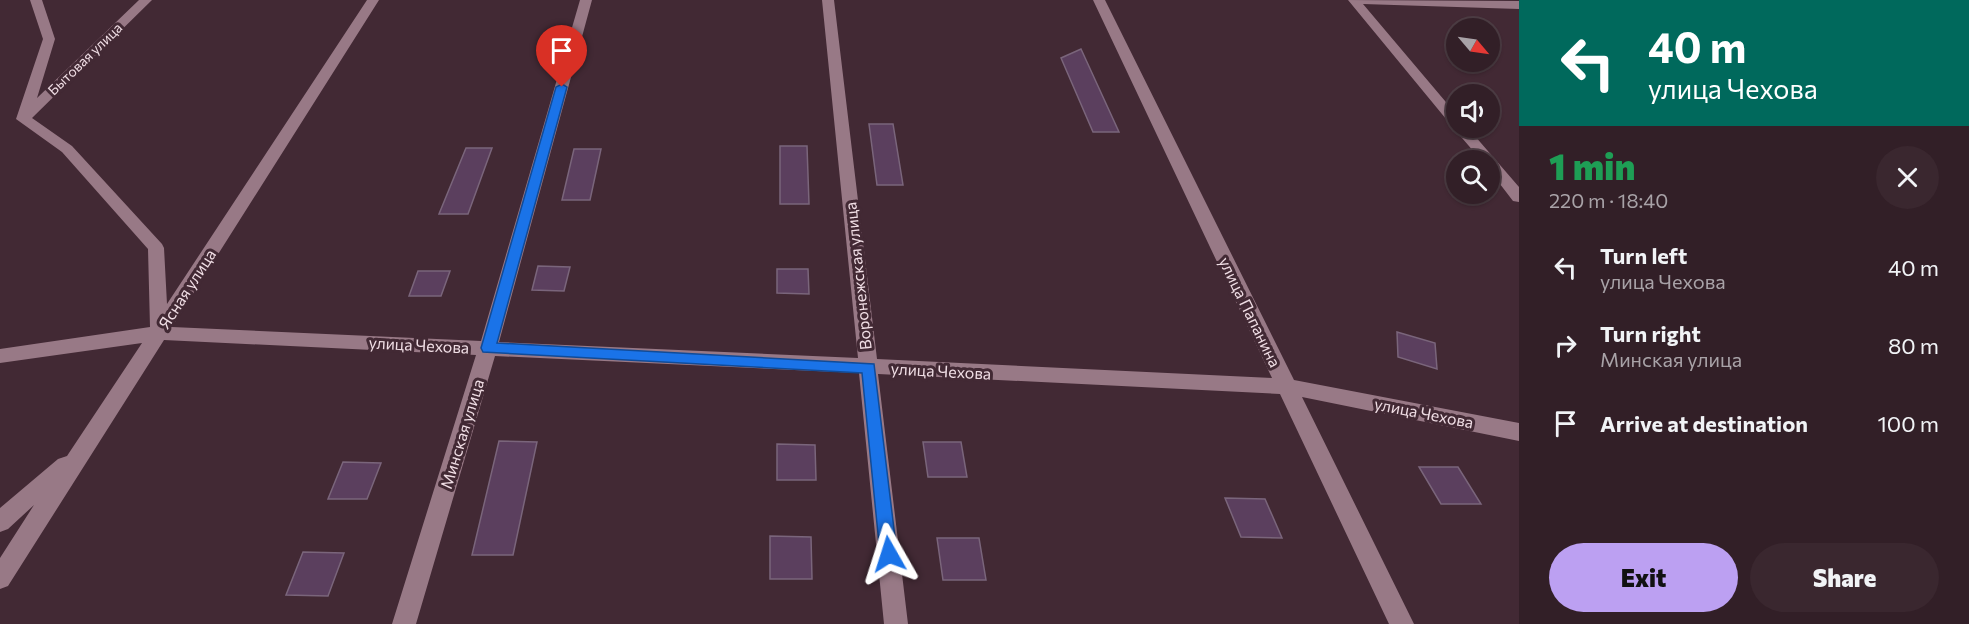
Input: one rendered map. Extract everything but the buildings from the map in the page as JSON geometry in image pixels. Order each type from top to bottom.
[{"type":"street","points":[[36,0],[49,39],[23,119],[67,149],[156,248],[159,333]]},
{"type":"street","name":"Бытовая улица","points":[[23,119],[146,0]]},
{"type":"street","name":"Ясная улица","points":[[0,578],[373,0]]},
{"type":"street","name":"Минская улица","points":[[404,624],[488,348],[586,0]]},
{"type":"street","name":"Воронежская улица","points":[[828,0],[896,624]]},
{"type":"street","name":"улица Папанина","points":[[1099,0],[1402,624]]},
{"type":"street","points":[[1354,0],[1446,110]]},
{"type":"street","points":[[1361,0],[1519,5]]},
{"type":"street","points":[[1505,4],[1519,17]]},
{"type":"street","points":[[1469,138],[1480,150]]},
{"type":"street","points":[[1500,171],[1512,181],[1519,197]]},
{"type":"street","name":"улица Чехова","points":[[0,356],[159,333],[1285,386],[1519,432]]},
{"type":"street","points":[[0,522],[83,450]]},
{"type":"route","points":[[562,87],[488,348],[868,368],[889,554]]}]
